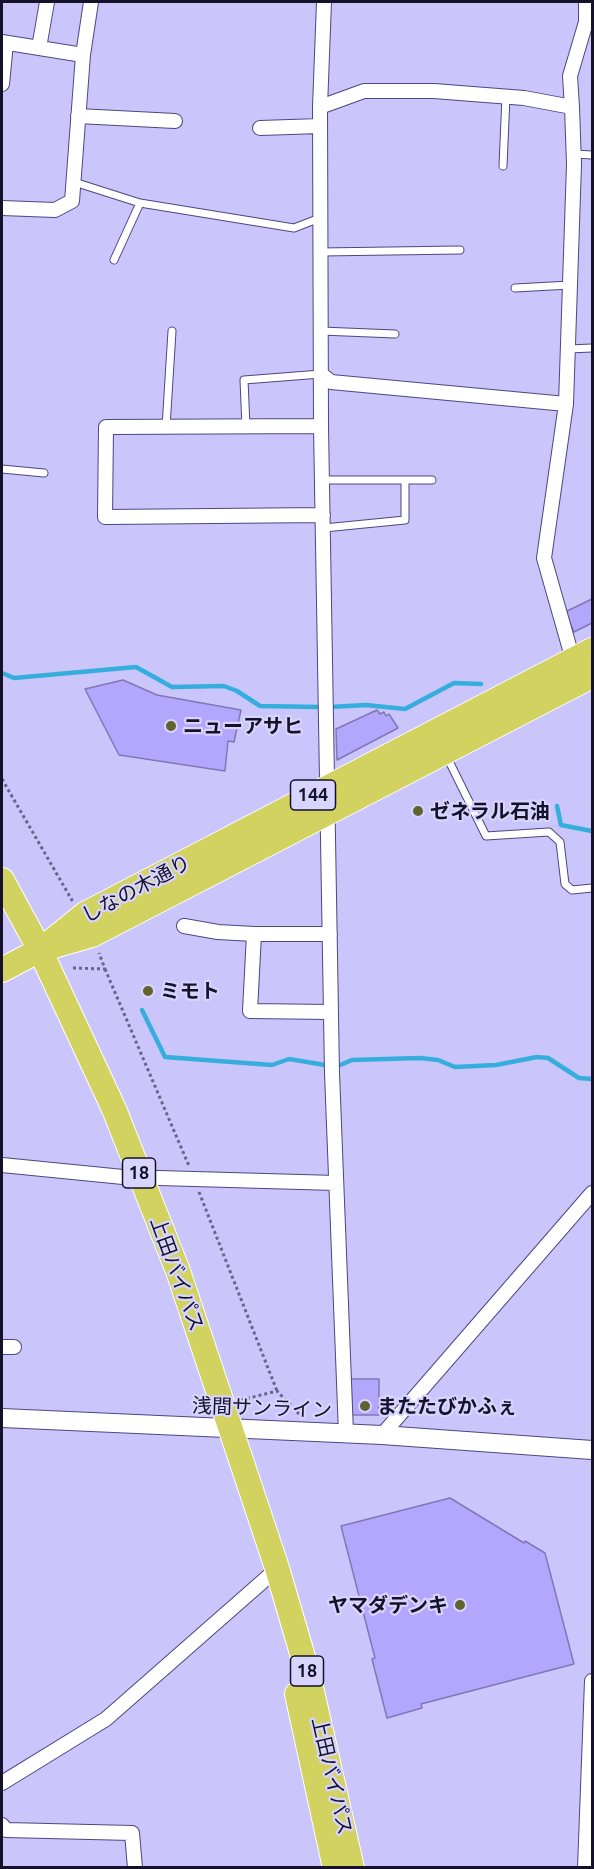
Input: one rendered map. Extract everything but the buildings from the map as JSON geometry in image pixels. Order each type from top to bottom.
[{"type":"highway","name":"しなの木通り","points":[[40,950],[85,914],[583,655]]},
{"type":"highway","name":"しなの木通り","points":[[40,950],[92,935],[592,676]]},
{"type":"highway","name":"上田バイパス","points":[[2,880],[40,950],[114,1109],[178,1270],[248,1479],[308,1674],[352,1868]]},
{"type":"highway","name":"144","points":[[2,970],[40,950]]},
{"type":"highway","name":"上田バイパス","points":[[248,1479],[335,1868]]},
{"type":"street","points":[[39,48],[47,2]]},
{"type":"street","points":[[2,208],[55,210],[72,201],[83,55],[92,2]]},
{"type":"street","points":[[324,2],[320,107],[321,426],[336,1183],[346,1433]]},
{"type":"street","points":[[583,655],[544,558],[566,404],[574,154],[570,76],[586,21],[586,2]]},
{"type":"street","points":[[2,84],[4,42],[83,55]]},
{"type":"street","points":[[320,107],[364,91],[434,91],[506,96],[572,107]]},
{"type":"street","points":[[78,116],[175,121]]},
{"type":"street","points":[[260,128],[320,126]]},
{"type":"street","points":[[321,374],[331,382],[566,404]]},
{"type":"street","points":[[321,426],[106,427],[105,517],[323,522]]},
{"type":"street","points":[[184,926],[218,932],[254,934],[330,934]]},
{"type":"street","points":[[254,934],[250,1011],[332,1012]]},
{"type":"street","points":[[2,1164],[140,1177],[336,1183]]},
{"type":"street","points":[[382,1435],[592,1193]]},
{"type":"street","name":"浅間サンライン","points":[[2,1418],[346,1433],[592,1450]]},
{"type":"street","points":[[2,1783],[106,1719],[270,1575]]},
{"type":"street","points":[[585,1868],[591,1771],[592,1682]]},
{"type":"street","points":[[2,1825],[6,1830],[132,1833],[135,1868]]},
{"type":"lane","points":[[503,166],[506,96]]},
{"type":"lane","points":[[574,154],[592,155]]},
{"type":"lane","points":[[74,182],[140,203],[294,228],[320,218]]},
{"type":"lane","points":[[114,260],[140,203]]},
{"type":"lane","points":[[321,252],[460,250]]},
{"type":"lane","points":[[515,288],[570,285]]},
{"type":"lane","points":[[166,427],[172,331]]},
{"type":"lane","points":[[321,331],[395,334]]},
{"type":"lane","points":[[568,349],[592,348]]},
{"type":"lane","points":[[246,427],[244,380],[321,374]]},
{"type":"lane","points":[[2,469],[44,473]]},
{"type":"lane","points":[[323,480],[432,480]]},
{"type":"lane","points":[[323,522],[405,520],[405,480]]},
{"type":"lane","points":[[444,752],[486,836],[549,832],[560,842],[565,884],[572,890],[592,888]]},
{"type":"path","points":[[2,779],[74,904]]},
{"type":"path","points":[[73,968],[105,969],[97,946]]},
{"type":"path","points":[[241,1400],[278,1391],[305,1421]]},
{"type":"waterway","points":[[2,673],[14,678],[136,667],[172,687],[224,686],[237,691],[260,706],[319,707]]},
{"type":"waterway","points":[[330,707],[366,705],[405,709],[454,683],[481,684]]},
{"type":"waterway","points":[[557,806],[561,825],[592,831]]},
{"type":"waterway","points":[[142,1010],[165,1057],[272,1065],[289,1059],[325,1065]]},
{"type":"waterway","points":[[340,1065],[352,1060],[420,1058],[438,1060],[455,1067],[496,1065],[537,1057],[548,1058],[579,1078],[592,1079]]},
{"type":"place","name":"ニューアサヒ","points":[[171,726]]},
{"type":"place","name":"ゼネラル石油","points":[[418,811]]},
{"type":"place","name":"ミモト","points":[[148,991]]},
{"type":"place","name":"またたびかふぇ","points":[[365,1406]]},
{"type":"place","name":"ヤマダデンキ","points":[[460,1605]]}]
